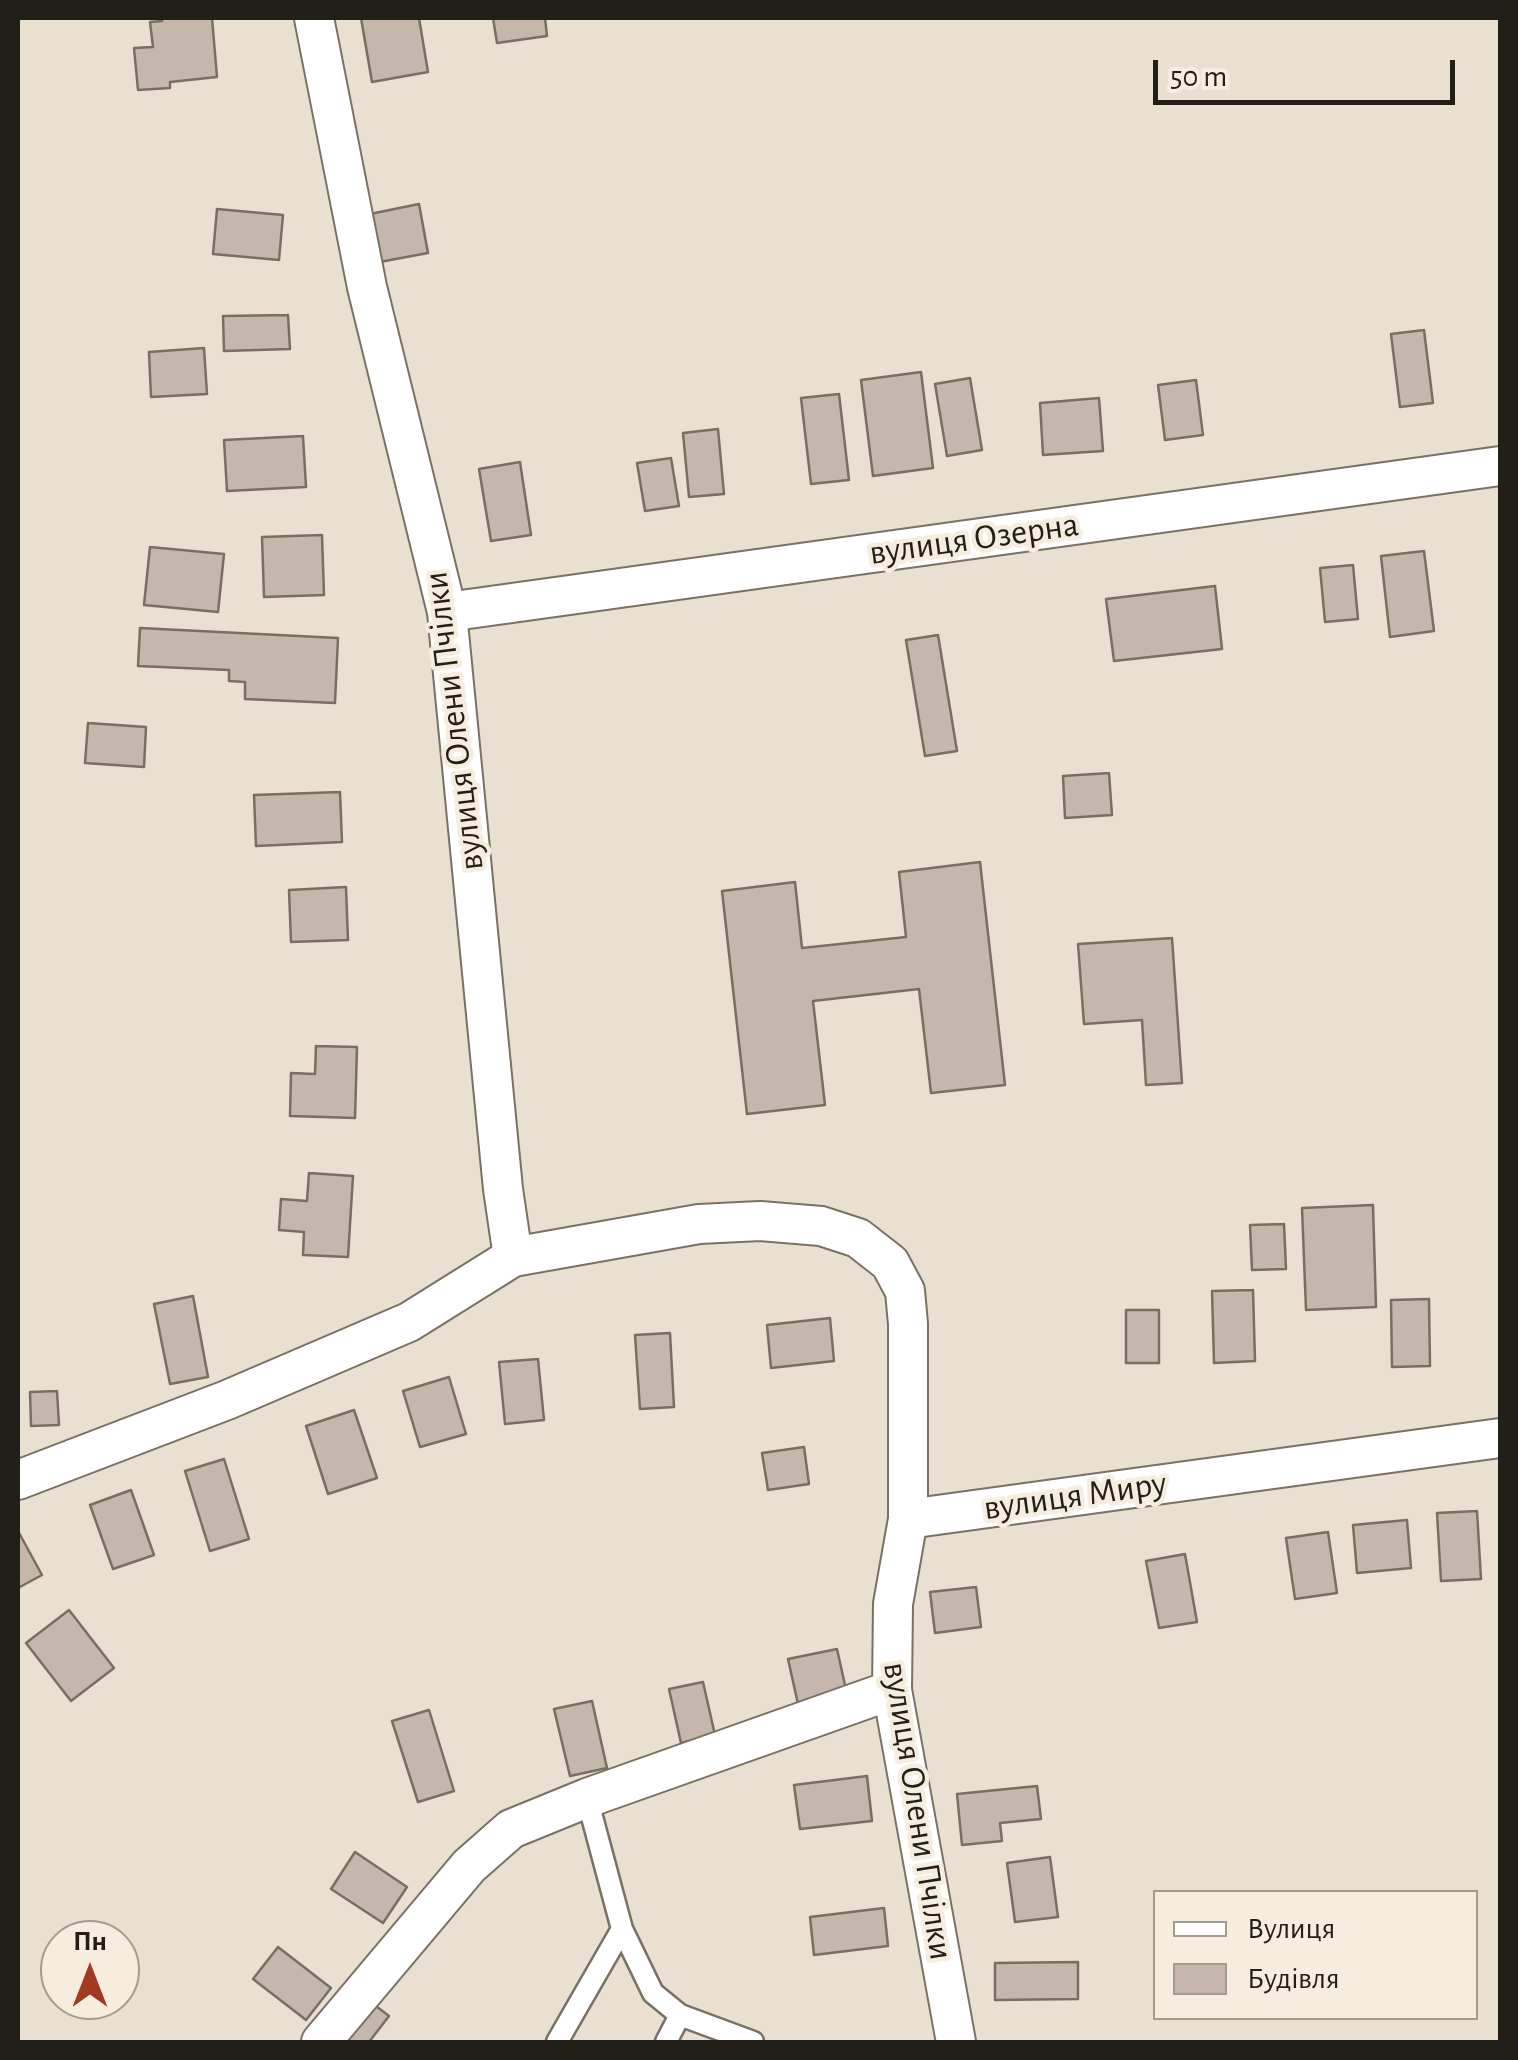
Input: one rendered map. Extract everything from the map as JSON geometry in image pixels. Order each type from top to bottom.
[{"type":"street","name":"вулиця Олени Пчілки","points":[[314,18],[367,287],[448,612],[512,1256]]},
{"type":"street","name":"вулиця Озерна","points":[[448,612],[1500,466]]},
{"type":"street","points":[[18,1480],[227,1400],[409,1322],[512,1256],[700,1224],[760,1221],[821,1226],[858,1238],[890,1262],[904,1292],[908,1324],[908,1519]]},
{"type":"street","name":"вулиця Миру","points":[[908,1519],[1500,1438]]},
{"type":"street","name":"вулиця Олени Пчілки","points":[[908,1519],[893,1604],[892,1690],[956,2042]]},
{"type":"street","points":[[321,2042],[469,1866],[511,1829],[586,1798],[892,1690]]},
{"type":"lane","points":[[586,1798],[622,1929],[652,1993],[680,2014],[753,2042]]},
{"type":"lane","points":[[557,2042],[622,1929]]},
{"type":"lane","points":[[666,2042],[680,2014]]},
{"type":"building","points":[[162,18],[212,18],[217,77],[170,82],[170,88],[138,90],[134,48],[153,47],[150,22]]},
{"type":"building","points":[[361,18],[419,18],[428,72],[372,82]]},
{"type":"building","points":[[493,18],[545,18],[547,36],[497,43]]},
{"type":"building","points":[[419,204],[428,253],[369,264],[360,216]]},
{"type":"building","points":[[217,209],[283,215],[279,260],[213,254]]},
{"type":"building","points":[[288,315],[290,349],[224,351],[223,316]]},
{"type":"building","points":[[1424,330],[1433,403],[1400,407],[1391,334]]},
{"type":"building","points":[[204,348],[207,394],[151,397],[149,352]]},
{"type":"building","points":[[921,372],[933,468],[873,476],[861,380]]},
{"type":"building","points":[[970,378],[982,450],[947,456],[935,384]]},
{"type":"building","points":[[1196,380],[1203,435],[1165,440],[1158,385]]},
{"type":"building","points":[[839,394],[849,480],[811,484],[801,398]]},
{"type":"building","points":[[1099,398],[1103,451],[1043,455],[1040,403]]},
{"type":"building","points":[[718,429],[724,494],[689,497],[683,433]]},
{"type":"building","points":[[303,436],[306,487],[227,491],[224,440]]},
{"type":"building","points":[[671,458],[679,506],[645,511],[637,463]]},
{"type":"building","points":[[520,462],[531,535],[491,541],[479,469]]},
{"type":"building","points":[[322,535],[324,595],[264,597],[262,537]]},
{"type":"building","points":[[150,547],[224,554],[218,612],[144,605]]},
{"type":"building","points":[[1424,551],[1434,631],[1390,637],[1381,556]]},
{"type":"building","points":[[1353,565],[1358,619],[1325,622],[1320,568]]},
{"type":"building","points":[[1215,586],[1222,649],[1114,661],[1106,599]]},
{"type":"building","points":[[140,628],[338,638],[335,703],[245,699],[245,682],[229,681],[229,670],[138,666]]},
{"type":"building","points":[[938,635],[957,751],[925,756],[906,640]]},
{"type":"building","points":[[88,723],[146,727],[144,767],[85,763]]},
{"type":"building","points":[[1109,773],[1112,815],[1065,818],[1063,776]]},
{"type":"building","points":[[340,792],[342,842],[256,846],[254,795]]},
{"type":"building","points":[[980,862],[1005,1085],[931,1093],[919,989],[813,1001],[825,1105],[747,1114],[722,891],[795,882],[802,948],[906,937],[899,872]]},
{"type":"building","points":[[346,887],[348,940],[291,942],[289,890]]},
{"type":"building","points":[[1172,938],[1182,1083],[1146,1085],[1142,1020],[1084,1024],[1078,944]]},
{"type":"building","points":[[316,1046],[357,1047],[355,1118],[290,1116],[291,1073],[315,1074]]},
{"type":"building","points":[[309,1173],[353,1176],[348,1257],[303,1255],[304,1232],[279,1230],[281,1199],[307,1201]]},
{"type":"building","points":[[1373,1205],[1376,1307],[1306,1310],[1302,1208]]},
{"type":"building","points":[[1284,1224],[1286,1269],[1252,1270],[1250,1225]]},
{"type":"building","points":[[1253,1290],[1255,1361],[1214,1363],[1212,1291]]},
{"type":"building","points":[[193,1296],[208,1377],[170,1384],[154,1304]]},
{"type":"building","points":[[1429,1299],[1430,1366],[1392,1367],[1391,1300]]},
{"type":"building","points":[[1126,1310],[1159,1310],[1159,1363],[1126,1363]]},
{"type":"building","points":[[830,1318],[834,1361],[771,1368],[767,1325]]},
{"type":"building","points":[[670,1333],[674,1407],[640,1409],[635,1335]]},
{"type":"building","points":[[538,1359],[544,1420],[505,1424],[499,1362]]},
{"type":"building","points":[[449,1377],[466,1434],[420,1447],[403,1391]]},
{"type":"building","points":[[57,1391],[59,1425],[31,1426],[30,1392]]},
{"type":"building","points":[[354,1410],[377,1478],[328,1494],[306,1426]]},
{"type":"building","points":[[804,1447],[809,1484],[768,1490],[762,1453]]},
{"type":"building","points":[[224,1459],[249,1539],[210,1551],[185,1471]]},
{"type":"building","points":[[131,1490],[154,1555],[113,1569],[90,1505]]},
{"type":"building","points":[[1477,1511],[1481,1579],[1441,1581],[1437,1513]]},
{"type":"building","points":[[1407,1520],[1411,1568],[1357,1573],[1353,1525]]},
{"type":"building","points":[[18,1531],[42,1575],[18,1588]]},
{"type":"building","points":[[1328,1532],[1337,1593],[1295,1599],[1286,1538]]},
{"type":"building","points":[[1185,1554],[1197,1622],[1159,1628],[1146,1561]]},
{"type":"building","points":[[976,1587],[981,1627],[935,1633],[930,1592]]},
{"type":"building","points":[[69,1610],[114,1668],[71,1701],[26,1643]]},
{"type":"building","points":[[837,1649],[847,1694],[798,1704],[788,1659]]},
{"type":"building","points":[[703,1682],[715,1735],[681,1743],[669,1689]]},
{"type":"building","points":[[592,1701],[607,1768],[570,1776],[554,1709]]},
{"type":"building","points":[[429,1710],[454,1791],[418,1802],[392,1721]]},
{"type":"building","points":[[867,1776],[872,1821],[800,1829],[794,1785]]},
{"type":"building","points":[[1037,1786],[1041,1819],[1000,1823],[1002,1841],[962,1845],[957,1794]]},
{"type":"building","points":[[355,1852],[407,1887],[383,1923],[331,1889]]},
{"type":"building","points":[[1050,1857],[1058,1917],[1015,1922],[1007,1863]]},
{"type":"building","points":[[884,1908],[888,1946],[814,1955],[810,1917]]},
{"type":"building","points":[[278,1947],[331,1988],[306,2020],[253,1979]]},
{"type":"building","points":[[1078,1962],[1078,1999],[995,2000],[995,1963]]},
{"type":"building","points":[[368,2000],[389,2016],[369,2042],[350,2042],[341,2035]]}]
